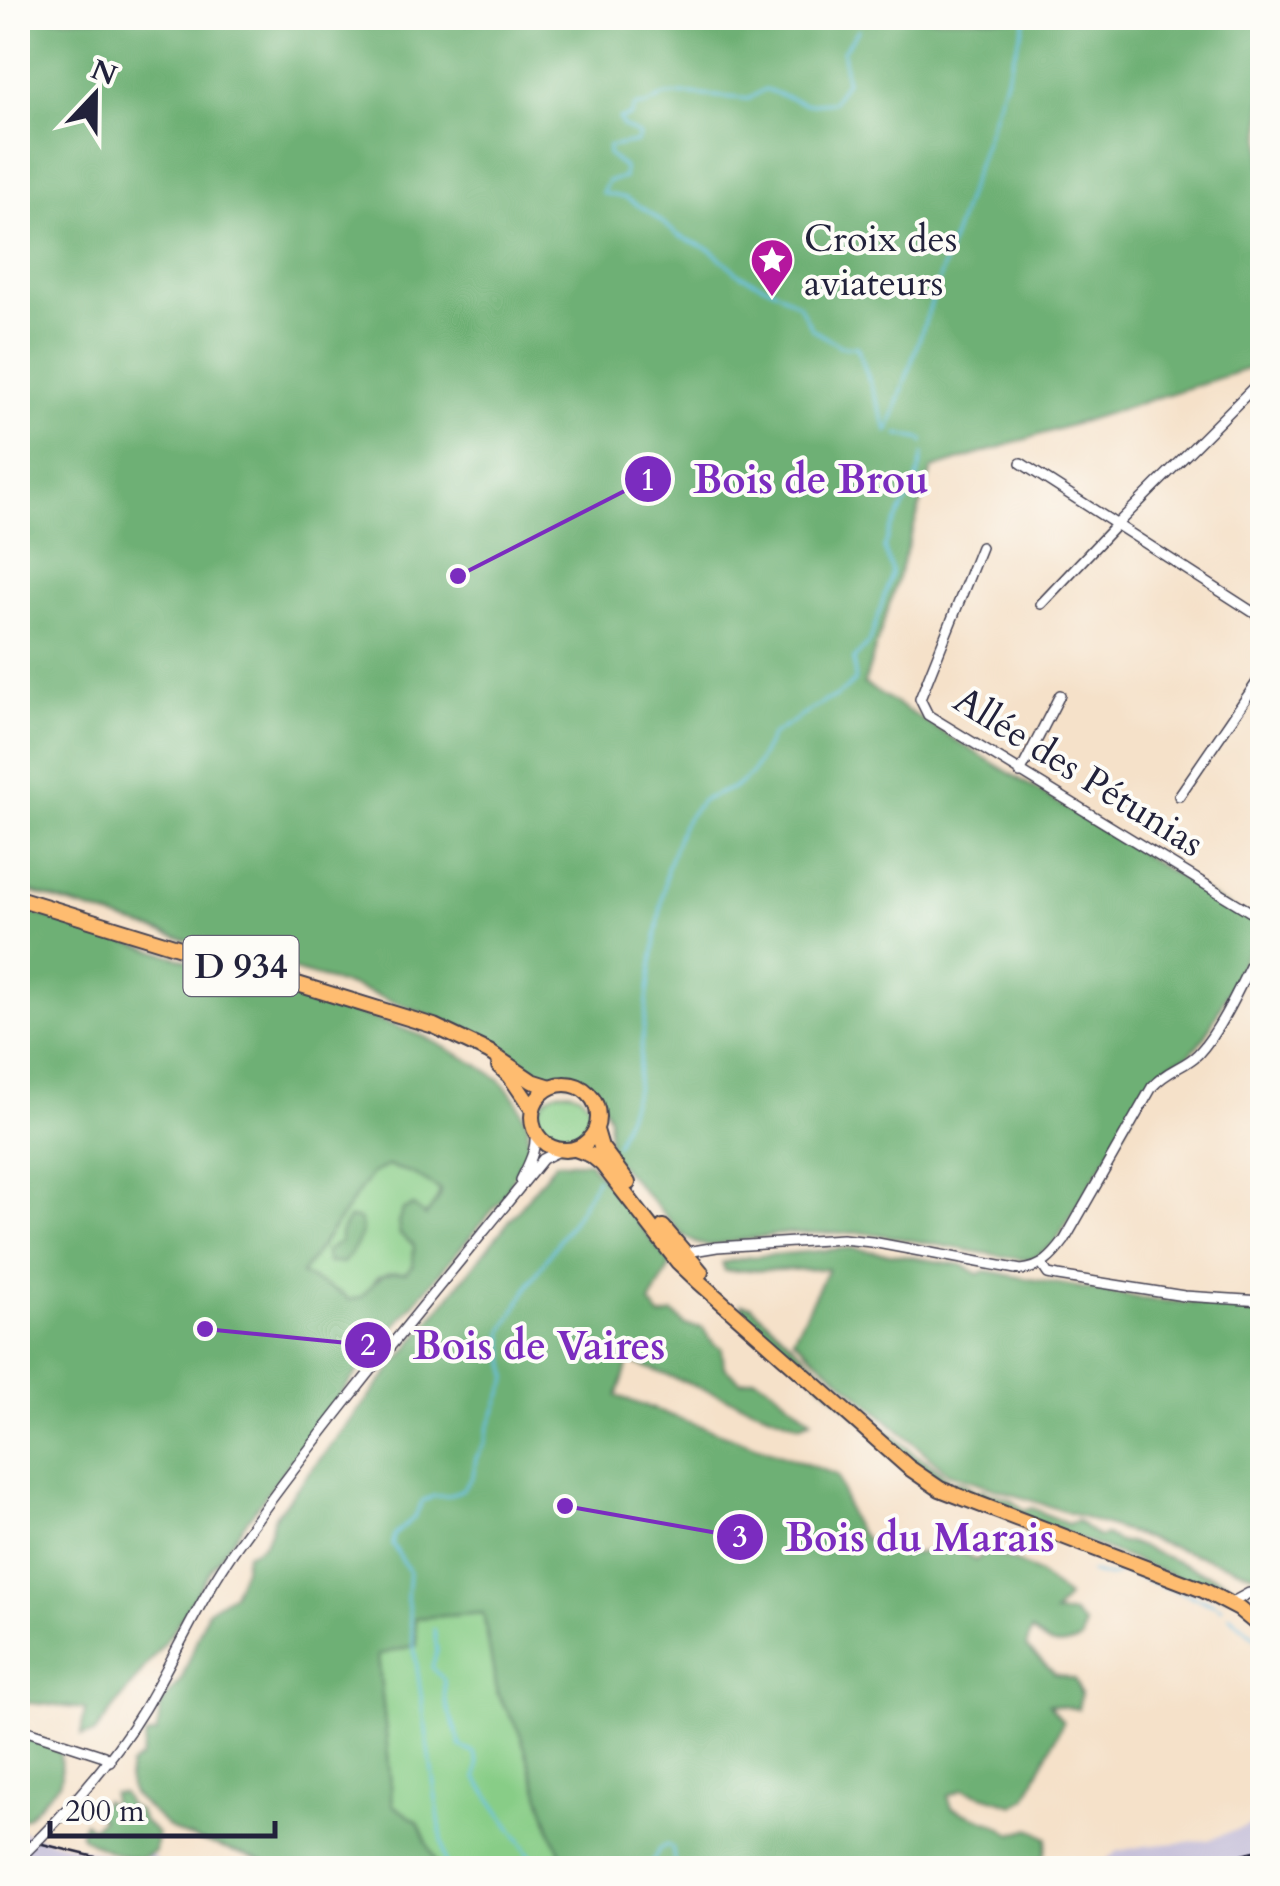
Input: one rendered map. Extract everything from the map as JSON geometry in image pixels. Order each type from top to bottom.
[{"type":"main road","name":"D 934","points":[[18,898],[404,1016],[462,1039],[532,1081],[551,1087]]},
{"type":"main road","name":"D 934","points":[[462,1039],[510,1076],[533,1110]]},
{"type":"main road","points":[[568,1149],[584,1145],[596,1130],[598,1110],[586,1091],[564,1084],[551,1087],[537,1100],[534,1130],[550,1147],[591,1155],[602,1164],[678,1262],[908,1467],[940,1489],[1203,1590],[1262,1630]]},
{"type":"main road","points":[[596,1130],[601,1147],[726,1304]]},
{"type":"street","points":[[1041,604],[1262,379]]},
{"type":"street","points":[[1020,463],[1262,618]]},
{"type":"street","name":"Allée des Pétunias","points":[[981,547],[920,699],[928,715],[1262,920]]},
{"type":"street","points":[[1178,796],[1262,675]]},
{"type":"street","points":[[1020,773],[1060,694]]},
{"type":"street","points":[[641,1214],[678,1252],[684,1253],[716,1247],[842,1239],[1032,1269],[1051,1258],[1064,1241],[1152,1087],[1174,1068],[1190,1062],[1212,1036],[1262,942]]},
{"type":"street","points":[[513,1196],[534,1153],[534,1130]]},
{"type":"street","points":[[18,1860],[71,1807],[110,1760],[237,1547],[354,1390],[543,1159],[568,1149]]},
{"type":"street","points":[[1042,1264],[1048,1274],[1184,1296],[1262,1301]]},
{"type":"street","points":[[1228,1604],[1249,1592],[1262,1593]]},
{"type":"street","points":[[18,1728],[110,1760]]},
{"type":"shaded area","points":[[18,1821],[19,1830],[34,1836],[142,1864],[147,1855],[156,1857],[156,1867],[161,1868],[18,1868]]},
{"type":"shaded area","points":[[1262,1821],[1262,1868],[1074,1868],[1099,1864],[1118,1851],[1208,1840]]},
{"type":"green space","points":[[18,18],[1262,18],[1262,360],[1254,367],[932,469],[864,684],[1256,924],[1255,938],[1205,1037],[1189,1055],[1170,1064],[1144,1086],[1126,1125],[1056,1242],[1025,1260],[868,1233],[787,1233],[706,1246],[696,1243],[683,1235],[608,1152],[609,1117],[597,1092],[582,1082],[538,1080],[472,1032],[358,988],[18,888]]},
{"type":"green space","points":[[18,908],[425,1037],[499,1079],[516,1099],[528,1125],[529,1148],[501,1200],[368,1358],[213,1566],[173,1631],[94,1734],[81,1736],[85,1709],[22,1702],[18,1718]],"holes":[[[387,1166],[412,1173],[440,1190],[426,1216],[413,1206],[403,1210],[398,1222],[400,1234],[414,1245],[413,1266],[405,1273],[385,1275],[362,1297],[349,1300],[301,1274],[372,1173]]]},
{"type":"green space","points":[[565,1091],[585,1099],[593,1119],[585,1139],[565,1147],[545,1139],[537,1119],[545,1099]]},
{"type":"green space","points":[[556,1162],[589,1162],[671,1264],[650,1303],[661,1317],[673,1313],[686,1325],[703,1328],[714,1344],[722,1348],[724,1367],[741,1381],[755,1378],[770,1386],[812,1420],[800,1425],[629,1361],[617,1396],[837,1475],[852,1520],[861,1534],[884,1550],[912,1554],[955,1546],[975,1561],[986,1552],[1030,1568],[1067,1597],[1054,1614],[1073,1614],[1084,1625],[1081,1640],[1054,1645],[1031,1631],[1026,1647],[1055,1674],[1074,1679],[1081,1694],[1078,1709],[1049,1704],[1063,1722],[1026,1798],[1014,1805],[963,1789],[948,1796],[952,1808],[1012,1834],[1030,1828],[1047,1838],[1045,1853],[1035,1868],[567,1868],[520,1733],[497,1693],[483,1613],[415,1618],[417,1645],[378,1655],[393,1805],[418,1822],[438,1868],[284,1868],[180,1834],[132,1794],[130,1766],[141,1758],[146,1736],[157,1733],[161,1705],[181,1681],[208,1610],[233,1594],[246,1554],[263,1544],[274,1517]]},
{"type":"green space","points":[[387,1166],[412,1173],[440,1190],[438,1198],[419,1221],[400,1234],[414,1244],[414,1266],[405,1273],[378,1277],[362,1297],[349,1300],[300,1274],[372,1173]]},
{"type":"green space","points":[[349,1218],[359,1219],[358,1242],[343,1263],[328,1263],[325,1252],[340,1242],[340,1233]]},
{"type":"green space","points":[[850,1248],[962,1265],[979,1274],[985,1271],[1151,1300],[1262,1308],[1262,1574],[948,1473],[793,1338],[828,1269],[725,1271],[722,1263]]},
{"type":"green space","points":[[741,1304],[751,1306],[951,1483],[1012,1500],[1024,1510],[1033,1508],[1067,1524],[1077,1521],[1098,1537],[1106,1535],[1118,1542],[1129,1542],[1227,1582],[1236,1590],[1233,1596],[956,1491],[912,1465],[743,1314]]},
{"type":"green space","points":[[484,1613],[497,1693],[520,1733],[567,1868],[438,1868],[418,1822],[393,1805],[378,1654],[417,1645],[414,1618]]},
{"type":"green space","points":[[18,1734],[41,1740],[60,1753],[61,1777],[27,1817],[19,1821]]},
{"type":"green space","points":[[112,1793],[122,1793],[129,1806],[138,1810],[157,1834],[155,1852],[140,1858],[126,1856],[99,1847],[80,1834],[84,1822],[91,1828],[101,1820],[97,1812],[104,1800],[111,1807]]},
{"type":"waterway","points":[[889,430],[1026,18]]},
{"type":"waterway","points":[[859,29],[843,51],[846,81],[833,102],[806,104],[765,89],[749,99],[687,94],[664,96],[646,106],[635,106],[630,116],[619,119],[639,135],[637,142],[608,147],[608,155],[624,167],[624,178],[608,181],[602,193],[626,198],[679,236],[711,250],[740,275],[799,305],[812,329],[840,346],[857,347],[888,432]]},
{"type":"waterway","points":[[898,434],[923,443]]},
{"type":"waterway","points":[[616,1145],[636,1090],[667,869],[682,825],[701,801],[737,786],[752,773],[772,735],[836,697],[855,681],[854,659],[870,641],[892,572],[884,548],[916,485],[923,454]]},
{"type":"waterway","points":[[446,1868],[407,1598],[409,1571],[392,1544],[394,1535],[415,1517],[423,1501],[463,1489],[473,1476],[476,1458],[508,1378],[503,1332],[597,1178]]},
{"type":"waterway","points":[[1090,1572],[1109,1577],[1121,1571],[1214,1604]]},
{"type":"waterway","points":[[1229,1615],[1262,1643]]},
{"type":"waterway","points":[[434,1629],[437,1651],[432,1667],[444,1680],[447,1707],[461,1747],[474,1753],[478,1765],[476,1778],[539,1868]]},
{"type":"waterway","points":[[649,1868],[659,1849],[667,1845],[672,1848],[676,1868]]},
{"type":"railway","points":[[18,1838],[140,1868]]},
{"type":"railway","points":[[1188,1868],[1262,1849]]},
{"type":"railway","points":[[18,1864],[36,1868]]},
{"type":"place","name":"Croix des aviateurs","points":[[772,298]]},
{"type":"place","name":"Bois de Brou","points":[[458,576]]},
{"type":"place","name":"Bois de Vaires","points":[[205,1329]]},
{"type":"place","name":"Bois du Marais","points":[[565,1506]]}]
